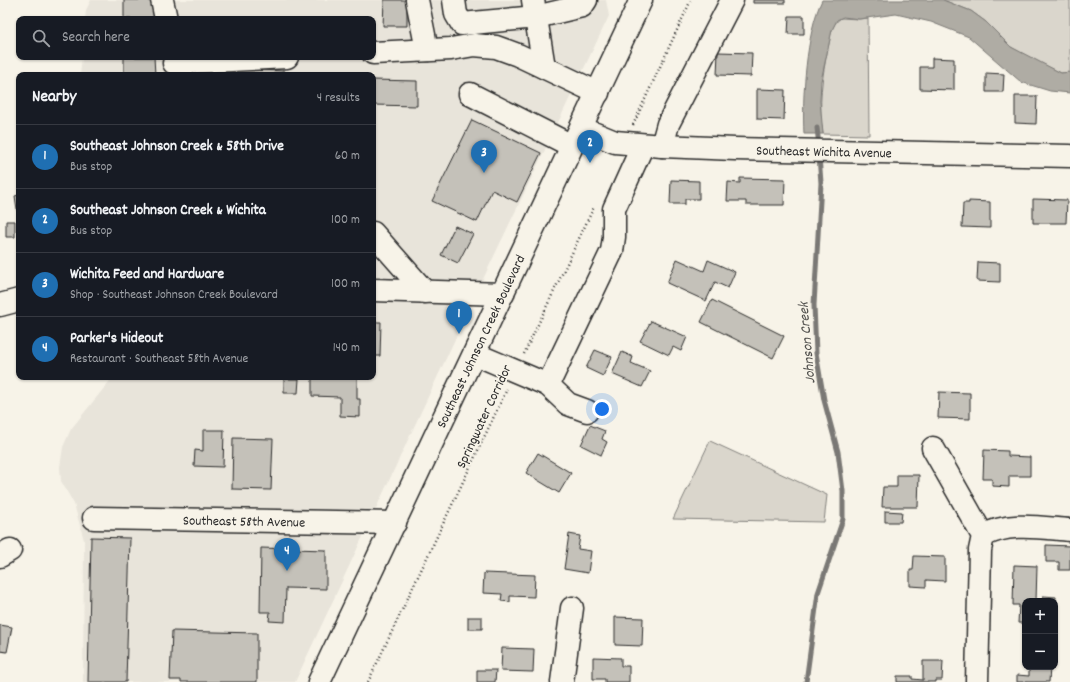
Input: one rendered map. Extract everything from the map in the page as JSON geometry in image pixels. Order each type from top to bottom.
[{"type":"street","points":[[162,0],[165,16]]},
{"type":"street","points":[[417,0],[427,50]]},
{"type":"street","points":[[454,0],[456,14],[462,24],[535,9],[582,6],[586,0]]},
{"type":"street","name":"Southeast Johnson Creek Boulevard","points":[[319,682],[641,0]]},
{"type":"street","points":[[548,385],[612,251],[614,237],[614,209],[645,140],[668,124],[732,0]]},
{"type":"street","points":[[535,9],[544,67]]},
{"type":"street","points":[[376,52],[427,50],[474,45],[496,47],[544,67],[598,93]]},
{"type":"street","points":[[174,65],[245,60]]},
{"type":"street","name":"Southeast Wichita Avenue","points":[[470,94],[577,137],[610,141],[645,140],[807,151],[1070,156]]},
{"type":"street","points":[[376,236],[425,292]]},
{"type":"street","points":[[376,290],[502,294]]},
{"type":"street","points":[[0,305],[16,301]]},
{"type":"street","points":[[475,354],[548,385],[568,404],[586,411]]},
{"type":"street","points":[[933,448],[983,536],[980,550],[977,682]]},
{"type":"street","name":"Southeast 58th Avenue","points":[[94,518],[395,523]]},
{"type":"street","points":[[983,536],[1002,528],[1018,526],[1070,530]]},
{"type":"street","points":[[562,682],[572,608]]},
{"type":"path","points":[[645,140],[691,0]]},
{"type":"path","name":"Springwater Corridor","points":[[368,682],[596,201]]},
{"type":"shaded area","points":[[91,0],[606,0],[609,16],[484,277],[295,682],[83,682],[84,540],[74,504],[61,481],[60,467],[63,447],[71,429],[111,380],[376,380],[376,72],[80,72],[82,60],[376,60],[376,16],[85,16],[86,10]]},
{"type":"shaded area","points":[[822,0],[943,0],[971,11],[986,22],[1011,47],[1061,73],[1070,72],[1070,93],[1050,91],[1021,82],[969,37],[931,22],[896,14],[859,19],[843,17],[837,20],[832,30],[821,81],[820,101],[823,134],[804,134],[806,66],[812,30]]},
{"type":"shaded area","points":[[943,0],[1070,0],[1070,72],[1061,73],[1028,57],[1011,47],[986,22],[971,11]]},
{"type":"shaded area","points":[[841,18],[868,18],[869,135],[823,134],[821,91],[824,69],[833,28],[837,21]]},
{"type":"shaded area","points":[[710,441],[827,495],[824,522],[673,519]]},
{"type":"building","points":[[124,0],[154,0],[154,16],[124,16]]},
{"type":"building","points":[[384,0],[407,0],[407,26],[383,26]]},
{"type":"building","points":[[753,0],[785,0],[785,3],[753,3]]},
{"type":"building","points":[[789,16],[804,16],[804,34],[788,34]]},
{"type":"building","points":[[718,52],[752,53],[751,76],[717,75]]},
{"type":"building","points":[[932,58],[954,59],[954,90],[920,89],[920,67],[932,67]]},
{"type":"building","points":[[124,60],[154,60],[155,72],[124,72]]},
{"type":"building","points":[[192,68],[284,71],[284,72],[192,72]]},
{"type":"building","points":[[986,73],[1004,74],[1003,92],[986,92]]},
{"type":"building","points":[[376,80],[417,81],[417,106],[376,105]]},
{"type":"building","points":[[757,89],[785,90],[784,120],[757,119]]},
{"type":"building","points":[[1015,96],[1037,96],[1036,124],[1015,123]]},
{"type":"building","points":[[472,120],[541,153],[517,202],[492,190],[477,222],[432,201]]},
{"type":"building","points":[[740,178],[785,179],[784,205],[746,205],[746,201],[727,201],[728,182],[740,183]]},
{"type":"building","points":[[671,180],[699,181],[699,199],[685,199],[685,204],[670,204]]},
{"type":"building","points":[[1033,199],[1067,200],[1066,223],[1033,223]]},
{"type":"building","points":[[969,201],[990,202],[990,228],[962,227],[963,203],[969,203]]},
{"type":"building","points":[[6,221],[15,221],[15,237],[6,237]]},
{"type":"building","points":[[455,226],[473,234],[458,263],[441,255]]},
{"type":"building","points":[[677,259],[704,271],[708,260],[735,272],[728,288],[715,282],[706,301],[667,283]]},
{"type":"building","points":[[978,262],[1000,263],[1000,282],[977,281]]},
{"type":"building","points":[[712,300],[784,336],[773,358],[701,322]]},
{"type":"building","points":[[651,321],[687,337],[681,351],[673,347],[669,355],[640,341]]},
{"type":"building","points":[[376,322],[381,322],[380,356],[376,356]]},
{"type":"building","points":[[595,350],[612,357],[603,376],[586,368]]},
{"type":"building","points":[[622,352],[633,357],[631,363],[650,371],[642,387],[612,374]]},
{"type":"building","points":[[284,380],[299,380],[298,393],[284,393]]},
{"type":"building","points":[[312,380],[357,380],[357,399],[360,399],[360,417],[340,416],[340,397],[312,396]]},
{"type":"building","points":[[939,392],[970,393],[970,419],[938,418]]},
{"type":"building","points":[[590,425],[605,431],[602,439],[607,442],[601,455],[581,445]]},
{"type":"building","points":[[203,430],[224,430],[223,467],[194,466],[195,450],[203,451]]},
{"type":"building","points":[[233,438],[273,439],[271,490],[232,489]]},
{"type":"building","points":[[984,450],[1008,451],[1008,456],[1030,457],[1030,476],[1009,476],[1009,487],[992,486],[992,479],[983,479]]},
{"type":"building","points":[[538,453],[571,473],[559,493],[526,473]]},
{"type":"building","points":[[897,475],[919,475],[918,507],[882,507],[883,487],[897,487]]},
{"type":"building","points":[[885,511],[902,512],[901,522],[885,522]]},
{"type":"building","points":[[569,534],[580,536],[578,549],[591,551],[588,573],[564,569]]},
{"type":"building","points":[[91,537],[130,538],[126,682],[88,682]]},
{"type":"building","points":[[1046,545],[1070,546],[1070,570],[1059,570],[1059,562],[1046,562]]},
{"type":"building","points":[[261,548],[326,550],[326,589],[286,588],[285,622],[269,621],[270,612],[260,612]]},
{"type":"building","points":[[914,556],[945,557],[945,581],[926,580],[926,587],[910,586],[910,570],[913,570]]},
{"type":"building","points":[[1014,565],[1037,566],[1036,598],[1022,598],[1022,623],[1018,623],[1019,605],[1013,605]]},
{"type":"building","points":[[484,573],[535,575],[534,597],[510,596],[510,602],[501,601],[502,594],[483,593]]},
{"type":"building","points":[[1043,596],[1056,597],[1056,598],[1043,598]]},
{"type":"building","points":[[468,617],[482,617],[482,629],[468,629]]},
{"type":"building","points":[[615,617],[643,618],[642,646],[615,645]]},
{"type":"building","points":[[0,625],[12,627],[7,652],[0,651]]},
{"type":"building","points":[[172,631],[257,633],[257,682],[181,682],[181,680],[170,680]]},
{"type":"building","points":[[502,648],[534,649],[533,672],[501,671]]},
{"type":"building","points":[[593,657],[621,658],[621,666],[629,666],[629,682],[605,682],[605,679],[593,679]]},
{"type":"building","points":[[923,661],[943,661],[942,680],[936,680],[936,682],[897,682],[897,676],[912,676],[912,679],[923,680]]},
{"type":"building","points":[[477,670],[496,670],[495,682],[477,682]]},
{"type":"building","points":[[1029,670],[1050,670],[1049,682],[1017,682],[1017,675],[1029,676]]},
{"type":"waterway","name":"Johnson Creek","points":[[817,128],[819,146]]},
{"type":"waterway","name":"Johnson Creek","points":[[806,682],[818,593],[843,519],[843,491],[838,452],[824,400],[816,353],[814,305],[821,183],[819,156]]},
{"type":"place","name":"Southeast Johnson Creek & Wichita","points":[[590,163]]},
{"type":"place","name":"Wichita Feed and Hardware","points":[[484,173]]},
{"type":"place","name":"Southeast Johnson Creek & 58th Drive","points":[[459,334]]},
{"type":"place","name":"Parker's Hideout","points":[[287,571]]}]
